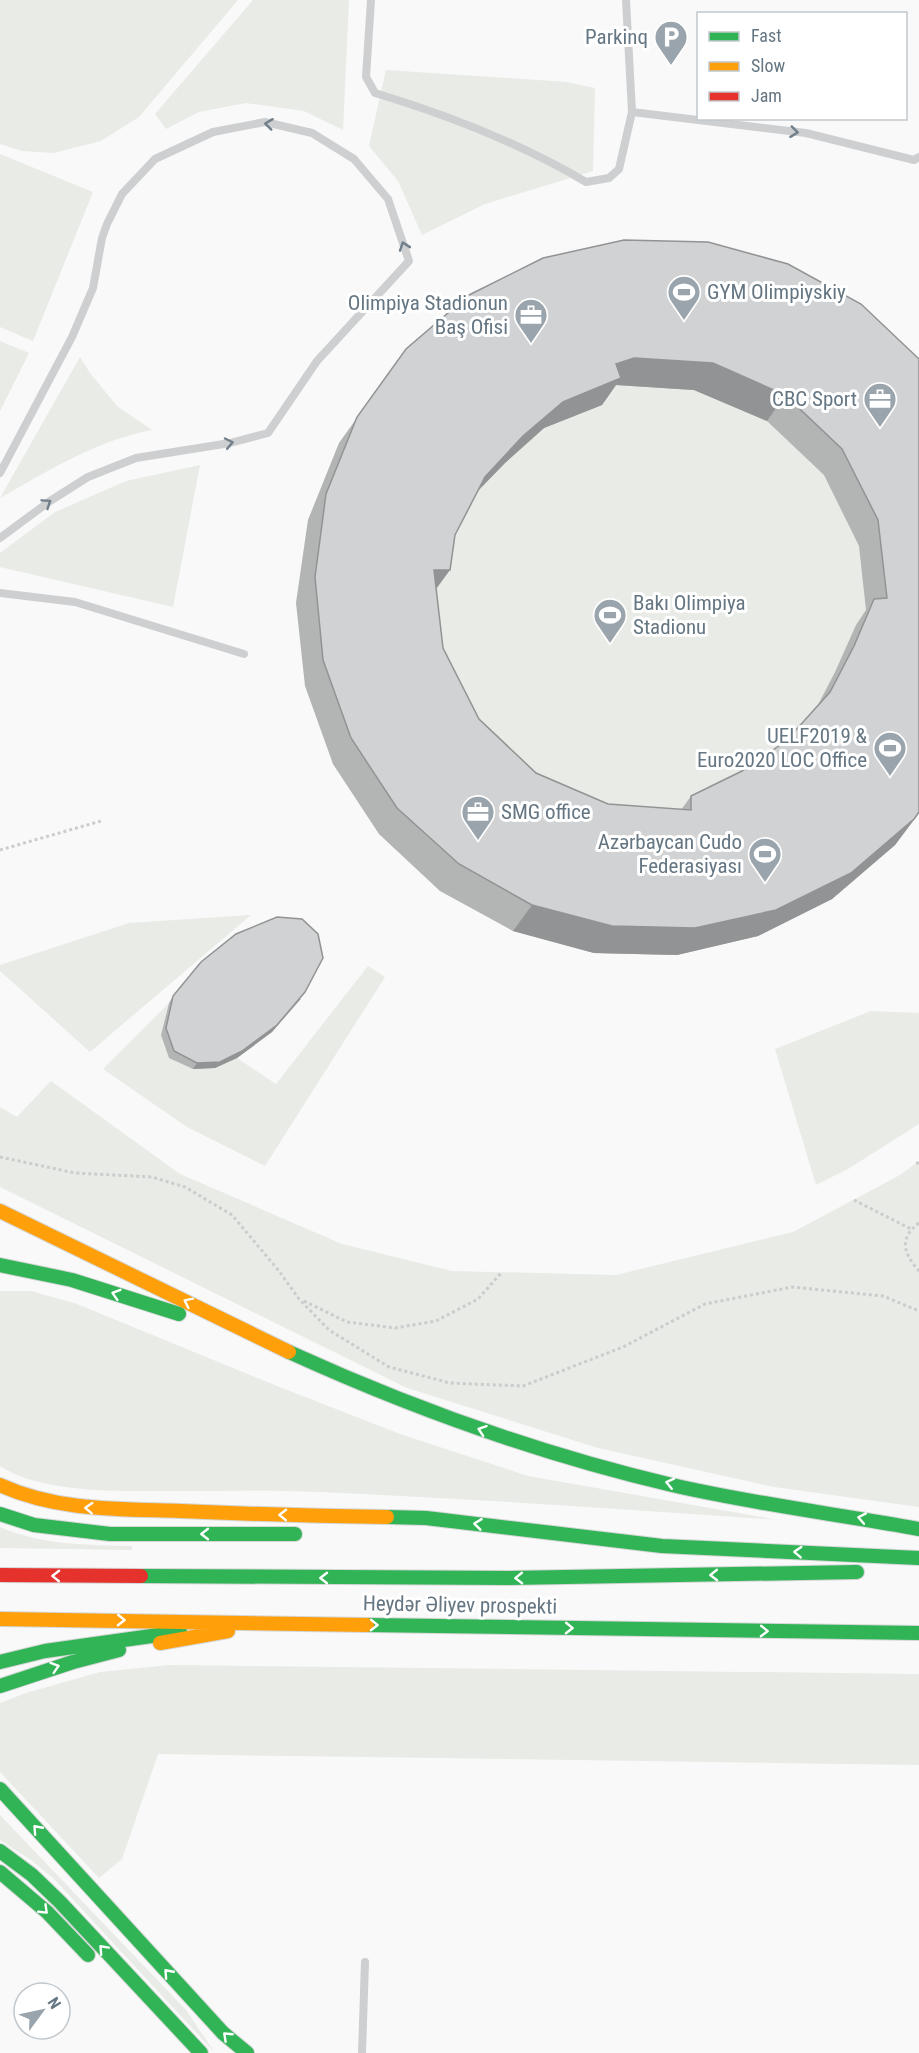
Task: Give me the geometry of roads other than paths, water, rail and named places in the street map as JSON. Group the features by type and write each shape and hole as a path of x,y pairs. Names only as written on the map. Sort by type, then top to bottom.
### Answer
{"main road":[{"path":"0,1211 291,1352 466,1425 597,1465 723,1495 919,1529"},
{"path":"0,1265 72,1280 291,1352"},
{"path":"0,1485 22,1495 81,1508 426,1518 662,1546"},
{"path":"0,1514 34,1525 110,1534 311,1534"},
{"path":"465,1537 919,1558"},
{"name":"Heydər Əliyev prospekti","path":"0,1575 509,1578 872,1572"},
{"name":"Heydər Əliyev prospekti","path":"0,1619 919,1633"},
{"path":"0,1662 45,1651 99,1642 273,1623"},
{"path":"0,1686 110,1652 273,1623"},
{"path":"0,1789 208,2017 247,2053"},
{"path":"0,1851 32,1875 60,1902 201,2053"},
{"path":"0,1872 47,1912 94,1962"}],"lane":[{"path":"371,0 366,77 375,93 432,110 494,136 555,164 586,182 609,178 620,169 632,112 626,0"},
{"path":"632,112 806,134 914,160 919,157"},
{"path":"0,474 72,337 93,288 102,238 112,214 122,194 155,159 213,132 265,122 312,133 354,159 388,200 409,261 317,361 268,433 230,443 135,458 88,477 50,501 0,538"},
{"path":"0,593 75,602 244,654"},
{"path":"362,2053 365,1962"}],"place":[{"name":"Parkinq","path":"671,66"},
{"name":"GYM Olimpiyskiy","path":"684,321"},
{"name":"Olimpiya Stadionun Baş Ofisi","path":"531,344"},
{"name":"CBC Sport","path":"880,428"},
{"name":"Bakı Olimpiya Stadionu","path":"610,644"},
{"name":"UELF2019 & Euro2020 LOC Office","path":"890,777"},
{"name":"SMG office","path":"478,841"},
{"name":"Azərbaycan Cudo Federasiyası","path":"765,883"}]}
